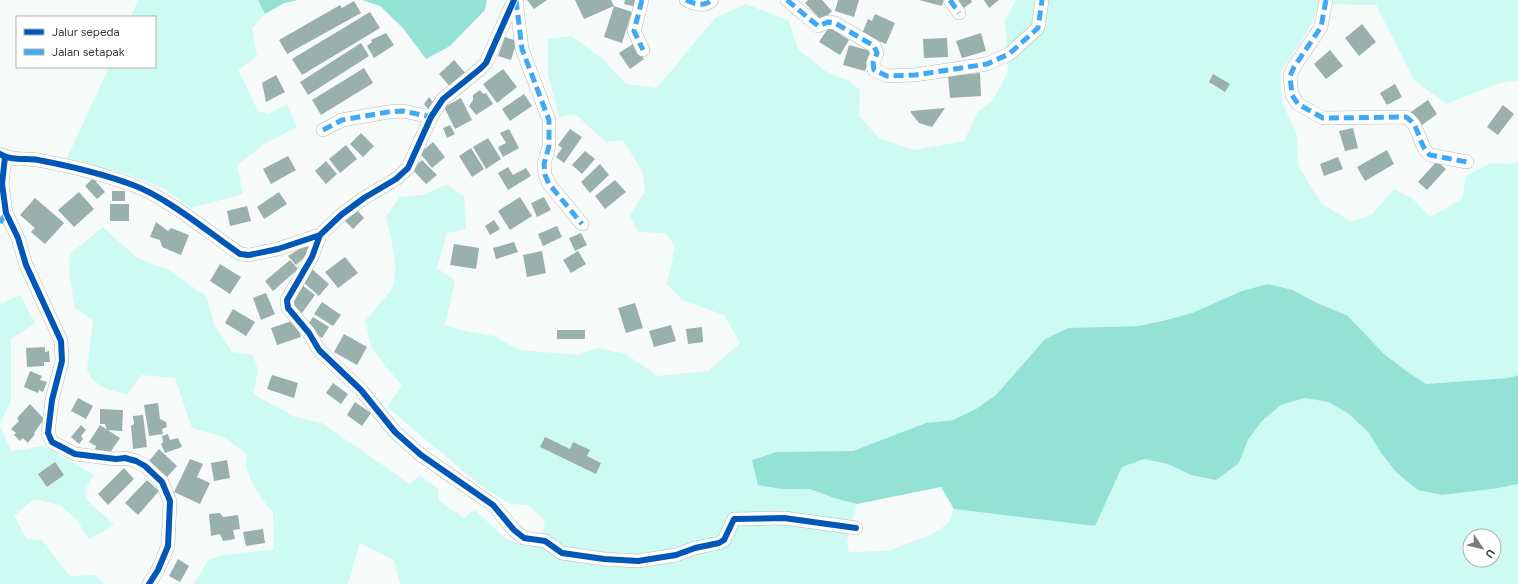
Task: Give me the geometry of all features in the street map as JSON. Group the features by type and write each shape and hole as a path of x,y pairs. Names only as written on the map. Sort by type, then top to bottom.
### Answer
{"street":[{"path":"149,584 158,570 168,546 171,520 170,501 167,491 162,482 145,466 136,461 125,458 116,459 75,454 52,442 48,433 48,427 52,400 62,361 61,341 26,265 18,238 3,218 3,155 72,167 133,185 155,196 179,211 240,254 249,255 278,249 320,235 341,215 364,198 385,186 408,168 431,117 443,100 486,63 515,0"},
{"path":"515,0 522,49 549,120 549,146 544,164 545,175 549,184 582,224"},
{"path":"642,0 634,31 643,50"},
{"path":"686,0 694,4 706,4 712,0"},
{"path":"787,0 818,26 828,22 835,23 874,46 877,53 873,63 874,70 887,76 915,75 987,64 1009,54 1038,28 1042,0"},
{"path":"950,0 959,13"},
{"path":"1326,0 1321,27 1294,67 1290,76 1292,95 1298,104 1323,118 1406,118 1418,130 1426,152 1446,159 1467,162"},
{"path":"323,130 342,120 388,112 403,111 431,117"},
{"path":"320,235 312,256 287,300 288,308 309,333 319,350 361,390 395,432 421,454 493,505 514,530 524,538 545,541 562,552 582,557 638,561 670,556 719,544 724,540 734,519 784,518 856,528"}],"green space":[{"path":"138,0 258,0 265,14 252,28 257,56 238,70 258,111 268,114 287,104 297,127 263,145 237,165 243,194 191,208 163,188 124,173 67,158 109,68 156,68 156,16 131,16"},
{"path":"258,0 298,0 284,3 265,14"},
{"path":"362,0 487,0 485,10 450,46 426,59 403,28 380,6"},
{"path":"1016,0 1518,0 1518,80 1497,84 1446,104 1414,80 1376,5 1320,4 1306,34 1280,73 1282,102 1297,136 1298,165 1321,203 1352,222 1372,214 1394,189 1413,199 1430,217 1462,199 1466,176 1491,163 1513,164 1518,161 1518,375 1508,378 1426,384 1384,354 1348,316 1315,302 1293,290 1268,284 1242,291 1192,313 1139,326 1068,328 1045,339 996,395 976,409 953,420 926,423 853,451 776,452 752,460 781,489 810,489 834,498 857,504 847,542 849,552 888,551 932,534 949,523 954,509 1095,526 1122,467 1144,459 1168,464 1191,475 1239,463 1248,440 1262,421 1281,405 1305,398 1328,402 1349,414 1368,432 1381,453 1499,488 1518,484 1518,584 400,584 394,560 360,543 348,584 194,584 208,560 224,555 274,549 273,512 258,493 249,477 246,461 247,454 224,437 192,428 175,378 141,375 127,395 98,384 87,369 93,320 75,308 69,273 70,254 103,227 137,258 169,270 207,297 214,324 232,352 253,355 258,370 253,394 295,417 322,423 410,484 420,475 438,489 439,501 464,518 475,510 506,539 529,547 543,532 545,520 528,505 510,504 480,485 387,407 402,386 372,348 365,321 389,293 393,286 395,277 394,256 386,217 400,197 423,195 446,184 464,196 466,229 447,233 437,268 455,281 445,325 460,330 494,336 519,350 579,355 597,348 626,354 657,376 708,371 740,343 724,315 682,300 667,284 675,247 666,233 639,232 629,216 645,192 643,173 623,140 606,142 575,114 559,117 548,75 548,39 571,36 602,58 626,84 657,88 715,18 746,4 789,21 798,49 825,71 849,81 860,90 859,116 879,138 913,150 964,141 978,112 993,100 1008,72 1005,20"},
{"path":"1268,284 1293,290 1315,302 1348,316 1384,354 1426,384 1508,378 1518,375 1518,484 1499,488 1442,495 1418,490 1397,473 1381,453 1368,432 1349,414 1328,402 1305,398 1281,405 1262,421 1248,440 1239,463 1216,480 1191,475 1168,464 1144,459 1122,467 1095,526 954,509 941,487 857,504 834,498 810,489 781,489 758,485 752,460 776,452 853,451 926,423 953,420 976,409 996,395 1045,339 1068,328 1139,326 1192,313 1242,291"},
{"path":"20,295 35,323 11,339 11,400 0,424 0,301 2,303"},
{"path":"0,426 11,451 44,446 94,475 85,490 88,501 114,525 89,539 76,519 60,505 34,499 14,516 27,539 41,540 70,576 94,575 105,584 0,584"}],"building":[{"path":"527,0 547,0 534,9"},
{"path":"575,0 611,0 614,6 584,19"},
{"path":"625,0 638,0 636,7 624,4"},
{"path":"808,0 822,0 832,11 822,21 805,3"},
{"path":"838,0 859,0 854,17 835,11"},
{"path":"919,0 944,0 942,6"},
{"path":"954,0 971,0 972,2 961,10"},
{"path":"984,0 999,0 989,8"},
{"path":"354,1 361,13 287,54 279,40 340,5 342,8"},
{"path":"614,6 632,12 622,43 604,37"},
{"path":"370,12 380,28 302,75 292,59"},
{"path":"875,14 895,23 886,44 862,34 868,19 872,21"},
{"path":"1362,24 1376,42 1359,56 1345,38"},
{"path":"829,27 849,40 840,55 819,42"},
{"path":"386,33 394,45 374,58 367,46 372,42 371,40"},
{"path":"981,33 986,51 962,58 956,41"},
{"path":"505,37 517,41 511,60 498,56"},
{"path":"947,38 948,57 924,58 923,39"},
{"path":"361,43 369,56 308,95 300,82"},
{"path":"633,44 644,59 630,69 619,53"},
{"path":"849,45 871,51 865,71 843,65"},
{"path":"1330,50 1343,66 1326,79 1314,64"},
{"path":"454,60 467,75 452,89 439,74"},
{"path":"364,68 373,83 321,115 312,100"},
{"path":"503,69 517,87 497,103 483,84"},
{"path":"980,73 981,96 950,98 948,76"},
{"path":"1213,74 1230,84 1225,92 1209,82"},
{"path":"276,75 285,92 266,102 262,83"},
{"path":"1395,84 1402,97 1387,105 1380,93"},
{"path":"480,90 483,94 486,93 493,104 476,115 469,106 473,100 473,95"},
{"path":"524,94 532,106 510,121 502,109"},
{"path":"429,97 436,106 429,110 424,104"},
{"path":"461,98 472,120 455,129 444,107"},
{"path":"1428,100 1437,114 1418,128 1408,114"},
{"path":"1503,105 1514,114 1498,135 1487,127"},
{"path":"945,108 932,127 919,123 911,113 911,111"},
{"path":"450,125 455,134 447,138 443,128"},
{"path":"1353,128 1358,148 1345,151 1339,131"},
{"path":"509,129 519,148 503,157 498,147 506,143 500,133"},
{"path":"570,129 582,137 564,163 556,157 562,148 558,145"},
{"path":"361,133 374,146 363,157 350,144"},
{"path":"488,138 501,159 486,169 473,147"},
{"path":"433,142 445,157 432,168 420,153"},
{"path":"346,145 357,159 340,173 329,159"},
{"path":"471,148 484,169 472,177 459,156"},
{"path":"1387,150 1394,164 1365,181 1357,167"},
{"path":"585,151 595,159 582,174 572,165"},
{"path":"288,156 296,170 271,184 263,169"},
{"path":"1338,157 1343,169 1324,176 1320,164"},
{"path":"422,160 437,175 426,184 412,169"},
{"path":"326,161 337,174 326,184 315,171"},
{"path":"1437,161 1446,169 1427,190 1418,182"},
{"path":"600,164 609,175 590,193 581,182"},
{"path":"508,167 513,175 526,168 531,176 508,190 498,173"},
{"path":"93,178 105,192 97,199 85,186"},
{"path":"615,180 626,192 605,209 595,196"},
{"path":"112,191 125,191 125,201 112,201"},
{"path":"79,192 94,209 74,227 58,210"},
{"path":"279,192 287,204 264,219 257,207"},
{"path":"520,197 532,216 510,230 498,211"},
{"path":"544,197 551,210 537,217 531,203"},
{"path":"35,198 64,223 45,244 31,232 35,228 20,215"},
{"path":"110,204 129,204 129,221 110,221"},
{"path":"247,206 251,221 230,226 227,211"},
{"path":"357,210 364,218 353,229 345,221"},
{"path":"494,220 500,229 490,235 485,226"},
{"path":"156,222 168,231 171,228 189,235 181,255 162,247 160,240 150,237"},
{"path":"557,226 562,237 543,246 538,234"},
{"path":"581,233 587,245 575,251 569,238"},
{"path":"514,242 518,252 496,259 493,248"},
{"path":"454,244 479,248 476,269 450,265"},
{"path":"306,245 312,251 296,265 288,256"},
{"path":"542,251 546,273 527,277 523,255"},
{"path":"578,251 586,264 571,273 563,260"},
{"path":"345,257 358,273 338,288 325,272"},
{"path":"290,260 298,269 273,291 265,281"},
{"path":"220,264 241,277 230,294 210,281"},
{"path":"312,269 329,284 319,296 302,281"},
{"path":"302,285 315,295 302,313 289,303"},
{"path":"266,293 275,314 261,320 253,298"},
{"path":"322,302 341,315 333,326 314,314"},
{"path":"635,303 643,328 626,333 618,308"},
{"path":"233,309 255,322 246,336 225,323"},
{"path":"313,317 329,327 322,338 306,327"},
{"path":"295,320 301,337 277,345 271,328"},
{"path":"671,325 676,341 654,347 649,331"},
{"path":"702,327 703,342 688,344 686,329"},
{"path":"557,330 585,330 585,339 557,339"},
{"path":"344,334 367,347 357,365 334,352"},
{"path":"45,347 45,352 49,351 50,362 44,362 44,366 27,367 26,348"},
{"path":"30,371 42,376 40,380 47,382 43,392 39,390 38,393 24,387"},
{"path":"272,375 298,383 294,398 267,389"},
{"path":"333,383 348,394 341,404 326,393"},
{"path":"78,398 93,406 86,419 71,411"},
{"path":"355,402 371,413 362,426 347,415"},
{"path":"158,403 160,419 166,422 167,427 162,429 163,434 149,436 144,405"},
{"path":"30,404 44,419 28,443 23,438 20,441 14,435 16,433 11,429 19,421 17,418"},
{"path":"100,409 123,410 122,431 107,430 105,424 100,424"},
{"path":"143,415 147,447 133,449 131,426 134,424 133,416"},
{"path":"81,425 86,430 81,436 83,439 79,444 71,437"},
{"path":"100,425 120,438 107,457 95,449 96,446 89,442"},
{"path":"168,434 170,440 178,438 182,447 165,453 161,444 163,442 162,436"},
{"path":"545,437 570,449 573,442 590,450 587,456 601,463 596,474 540,447"},
{"path":"159,449 177,466 167,477 149,461"},
{"path":"190,459 203,464 197,477 210,483 200,504 174,492"},
{"path":"227,460 230,478 214,481 211,463"},
{"path":"55,462 64,475 47,487 38,474"},
{"path":"124,468 134,479 108,505 98,494"},
{"path":"147,480 159,491 138,515 125,503"},
{"path":"220,513 223,517 238,515 240,529 233,530 235,539 223,541 220,534 211,536 209,514"},
{"path":"263,529 265,543 246,546 243,532"},
{"path":"178,559 189,566 180,582 169,576"}],"marked path":[{"path":"516,0 522,49 549,120 549,146 544,164 545,175 549,184 582,224"},
{"path":"642,0 634,31 643,50"},
{"path":"686,0 696,4 706,4 712,0"},
{"path":"787,0 818,26 828,22 835,23 874,46 877,53 873,63 874,70 887,76 915,75 987,64 1009,54 1038,28 1042,0"},
{"path":"950,0 959,13"},
{"path":"1326,0 1321,27 1294,67 1290,76 1292,95 1298,104 1323,118 1406,117 1414,125 1423,147 1430,155 1467,162"},
{"path":"323,130 342,120 388,112 403,111 431,117"},
{"path":"0,223 6,213"}],"cycle path":[{"path":"0,154 9,158 38,160 74,168 110,177 133,185 160,198 188,216 240,254 249,255 278,249 320,235 341,215 364,198 396,179 408,168 431,117 443,99 486,63 514,0"},
{"path":"5,157 2,184 6,213 18,238 26,265 61,341 62,361 52,400 48,433 52,442 75,454 116,459 125,458 136,461 145,466 162,482 170,501 168,546 158,570 149,584"},
{"path":"320,235 312,257 287,300 288,308 309,333 319,350 361,390 395,432 421,455 493,505 514,530 524,538 545,541 562,553 604,559 638,561 676,555 695,548 719,543 724,540 734,519 784,518 856,528"}]}
